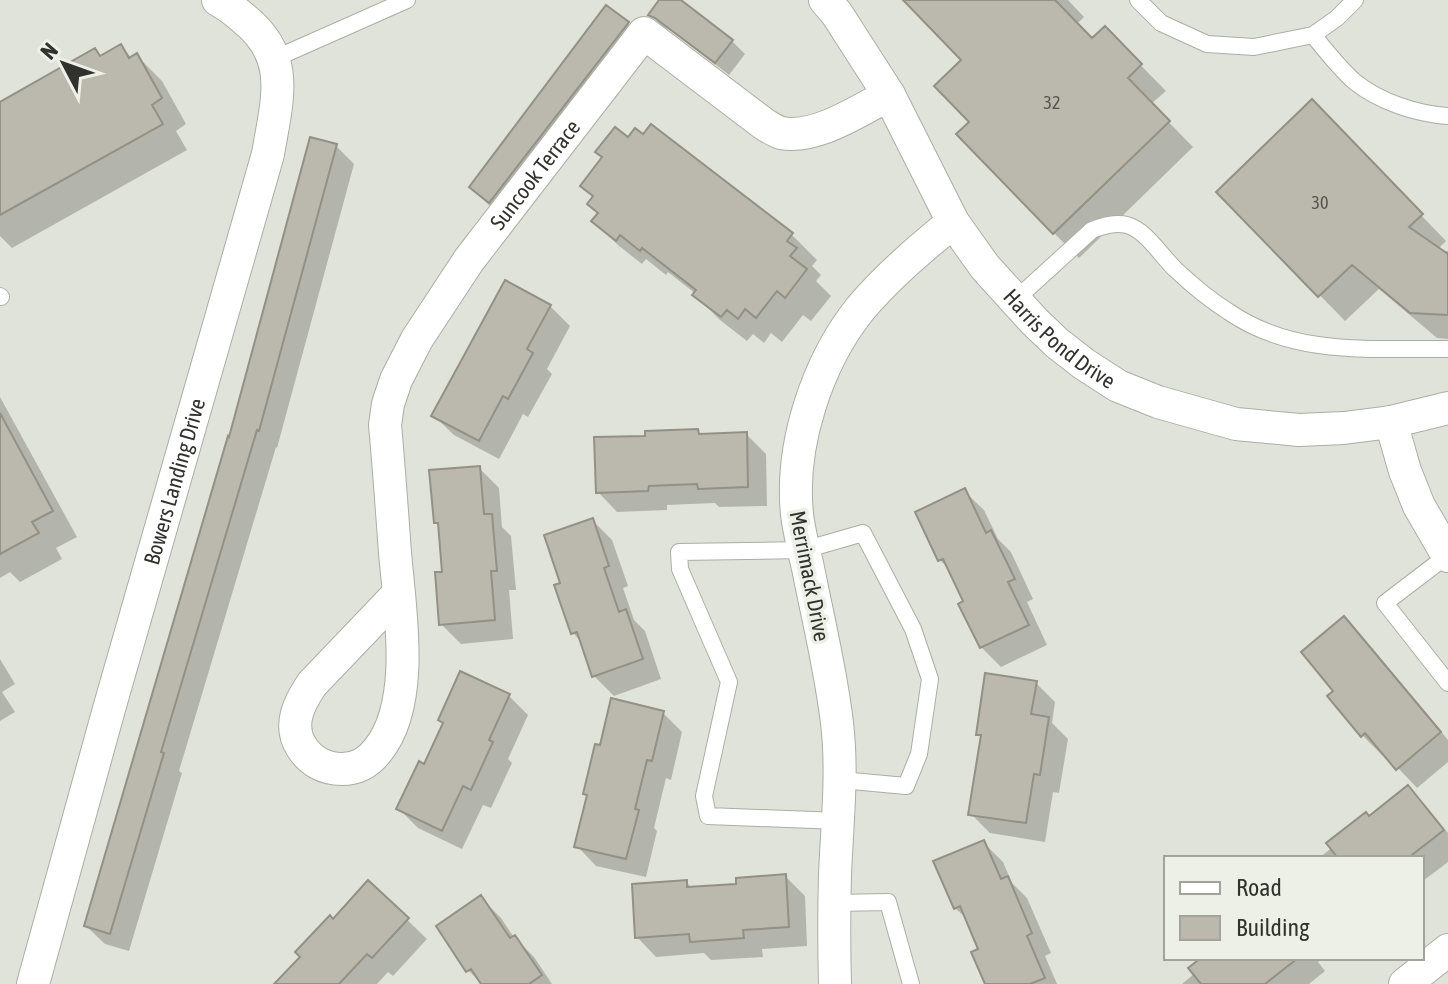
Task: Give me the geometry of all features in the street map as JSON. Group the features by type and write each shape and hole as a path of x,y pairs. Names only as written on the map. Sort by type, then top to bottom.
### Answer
{"street":[{"path":"218,0 256,28 276,58"},
{"name":"Harris Pond Drive","path":"825,0 889,95 953,222 985,267 1057,343 1084,364 1118,386 1170,406 1236,424 1299,430 1344,428 1391,422 1448,408"},
{"name":"Suncook Terrace","path":"399,593 301,699 295,727 298,741 306,754 317,763 330,768 359,766 381,747 393,727 398,710 402,679 401,626 399,593 385,425 396,380 417,339 469,260 644,33 764,124 779,132 799,134 817,130 889,95"},
{"name":"Bowers Landing Drive","path":"33,984 268,154 278,94 276,58"},
{"name":"Merrimack Drive","path":"835,984 841,780 837,722 797,516 798,454 813,398 825,368 858,312 907,259 953,222"},
{"path":"1391,422 1419,506 1448,556"},
{"path":"1405,984 1448,950"}],"lane":[{"path":"276,58 407,0"},
{"path":"1138,0 1161,23 1207,44 1254,47 1313,35 1355,0"},
{"path":"1313,35 1357,84 1414,110 1448,116"},
{"path":"1015,300 1092,230 1125,224 1137,228 1203,294 1262,331 1292,342 1316,346 1448,349"},
{"path":"839,821 708,816 704,796 729,682 680,569 679,552 804,550 863,533 913,629 930,679 919,754 906,786 841,780"},
{"path":"1448,556 1385,603 1448,683"},
{"path":"835,903 888,902 911,984"}],"building":[{"path":"659,0 681,0 733,40 715,63 648,15"},
{"path":"903,0 1055,0 1092,38 1105,26 1142,64 1128,78 1170,121 1053,234 956,134 969,122 934,86 961,60"},
{"path":"606,5 629,22 489,203 469,187"},
{"path":"121,44 129,58 137,53 162,98 152,105 163,124 0,215 0,102 95,48 100,56"},
{"path":"1312,99 1423,214 1409,227 1448,254 1448,315 1410,313 1352,265 1318,297 1216,192"},
{"path":"651,124 793,233 787,241 797,248 790,256 807,269 785,298 777,291 756,318 745,309 738,319 727,310 721,317 692,295 696,290 642,248 640,251 620,235 616,241 591,221 598,213 587,204 593,196 580,186 602,157 595,152 615,127 628,137 635,128 643,134"},
{"path":"310,137 337,144 259,431 161,752 164,753 110,934 84,926 229,437"},
{"path":"505,280 551,305 527,349 533,353 508,399 503,396 479,441 431,416"},
{"path":"0,413 53,511 32,522 39,533 0,554"},
{"path":"698,429 699,434 747,432 748,487 698,489 697,484 649,486 648,491 596,493 594,437 645,436 645,431"},
{"path":"480,466 484,514 492,514 497,571 491,571 495,620 439,625 435,572 442,572 429,470"},
{"path":"965,488 986,533 991,530 1015,579 1008,582 1029,625 980,648 958,604 963,601 943,559 938,561 915,512"},
{"path":"593,518 609,566 604,568 619,612 626,609 643,659 592,677 577,632 571,634 554,585 560,583 544,535"},
{"path":"1344,616 1441,732 1396,770 1365,733 1361,737 1327,696 1333,691 1301,652"},
{"path":"460,671 510,694 471,790 463,786 442,831 396,809 419,761 424,764 443,723 438,720"},
{"path":"985,673 1037,681 1031,714 1049,717 1040,775 1034,774 1026,823 968,815 981,735 976,735"},
{"path":"611,698 664,711 652,761 647,760 635,809 639,810 626,859 574,847 595,744 600,745"},
{"path":"1408,785 1444,830 1411,856 1336,856 1326,843 1366,812 1369,816"},
{"path":"984,840 1001,879 1008,876 1032,933 1027,936 1045,978 1030,984 985,984 971,952 978,949 960,906 954,909 933,861"},
{"path":"786,874 789,927 743,930 744,938 690,942 689,934 635,938 632,884 687,880 687,887 736,884 736,878"},
{"path":"368,880 409,918 372,958 367,954 339,984 274,984 300,957 295,952 330,915 333,919"},
{"path":"481,895 510,938 515,935 542,975 529,984 481,984 471,969 466,972 436,926"},
{"path":"1198,960 1295,960 1265,984 1201,984 1188,968"}]}
